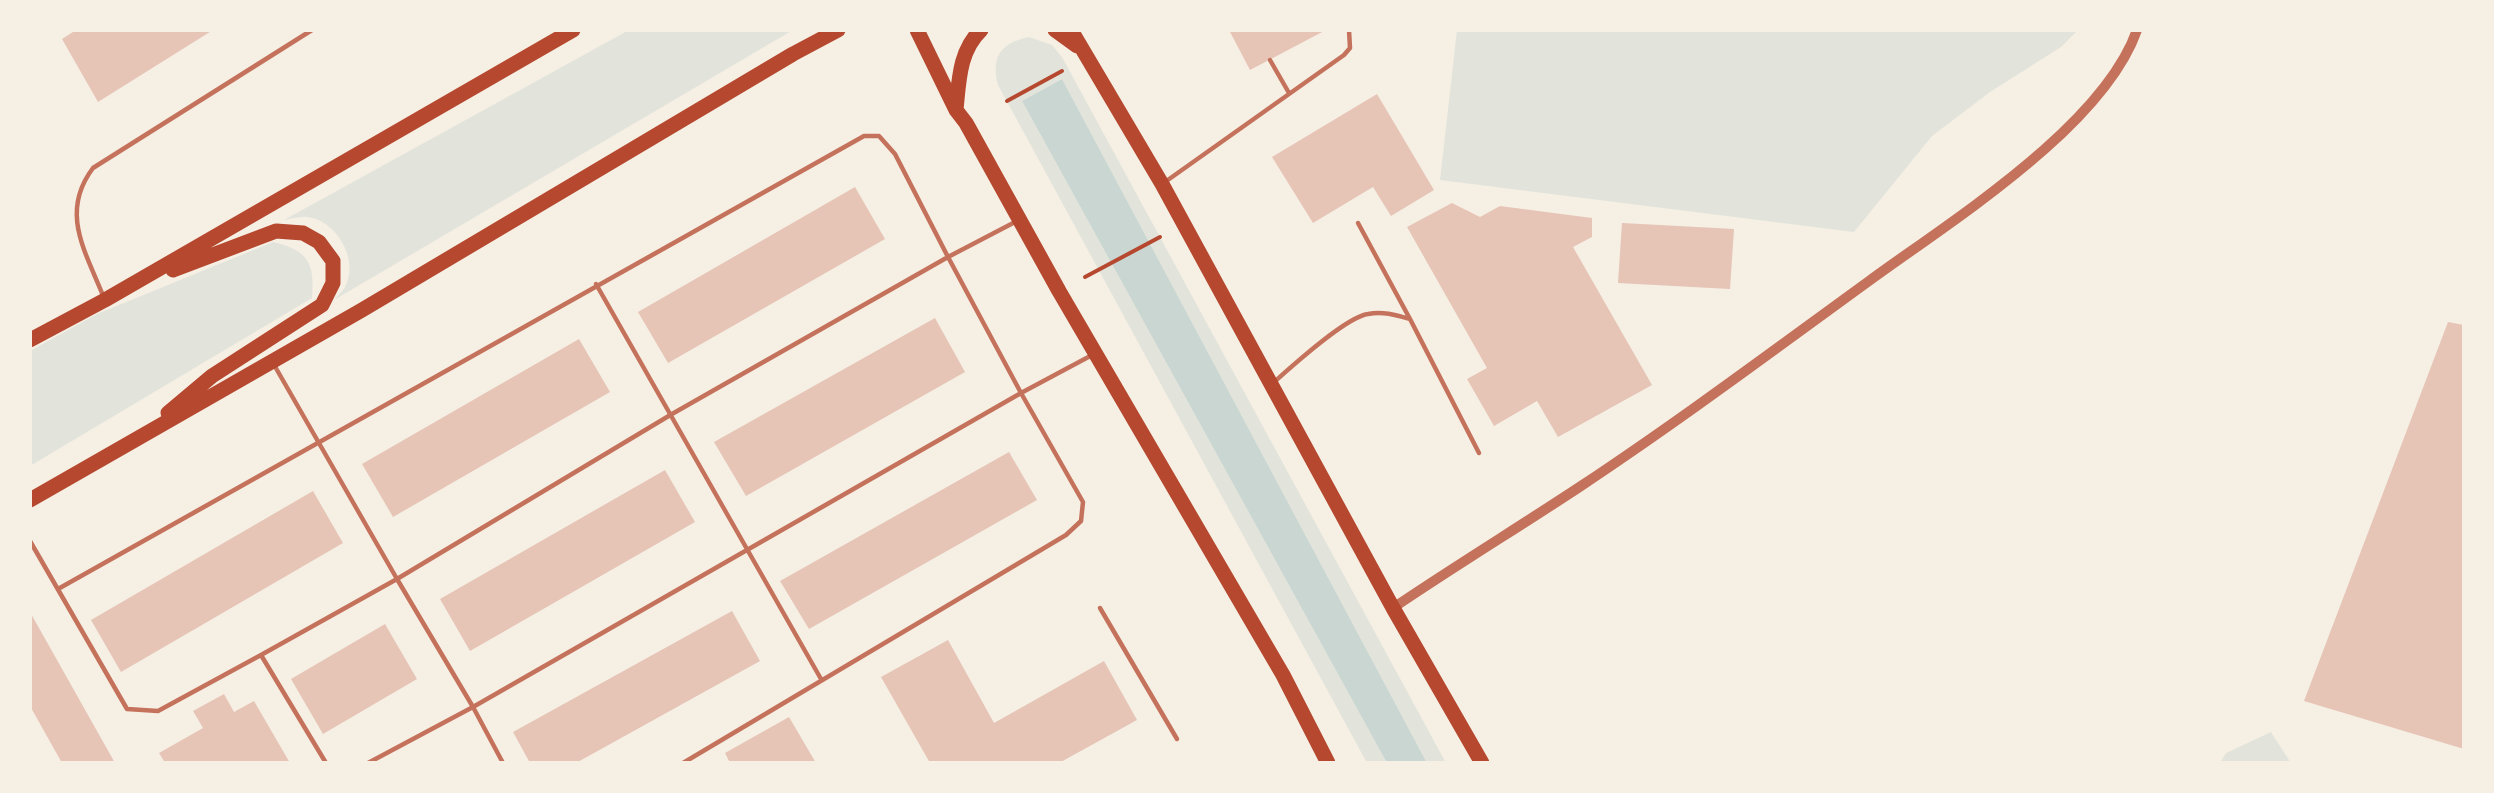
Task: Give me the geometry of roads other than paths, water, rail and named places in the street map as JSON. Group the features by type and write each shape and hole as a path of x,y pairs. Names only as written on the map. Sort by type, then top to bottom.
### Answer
{"main road":[{"path":"30,340 105,300 573,30"},
{"path":"30,500 137,440 838,30"},
{"path":"917,30 956,110 966,123 1283,675 1328,763"},
{"path":"956,110 960,69 969,41 981,30"},
{"path":"1055,30 1087,57"},
{"path":"1072,30 1162,184 1273,383 1393,608 1482,763"},
{"path":"105,300 180,267 276,231 303,233 319,242 333,261 333,283 322,305 212,376 137,440"}],"street":[{"path":"1393,608 1582,486 1802,330 2016,172 2068,128 2108,82 2123,61 2138,30"}],"lane":[{"path":"105,300 76,228 75,208 81,183 93,168 312,30"},
{"path":"1162,184 1344,55 1350,48 1349,30"},
{"path":"1270,60 1289,93"},
{"path":"58,589 320,445 596,284 864,136 879,136 895,154 1021,393 1083,502 1081,521 1066,535 683,763"},
{"path":"30,541 127,709 158,711 397,579 672,414 948,257 1020,220"},
{"path":"1358,223 1479,453"},
{"path":"596,284 821,679"},
{"path":"1273,383 1326,338 1366,314 1388,312 1410,319"},
{"path":"368,763 473,706 1021,393 1097,352"},
{"path":"272,360 397,579 473,706 503,763"},
{"path":"1100,608 1177,739"},
{"path":"261,655 326,763"}]}
